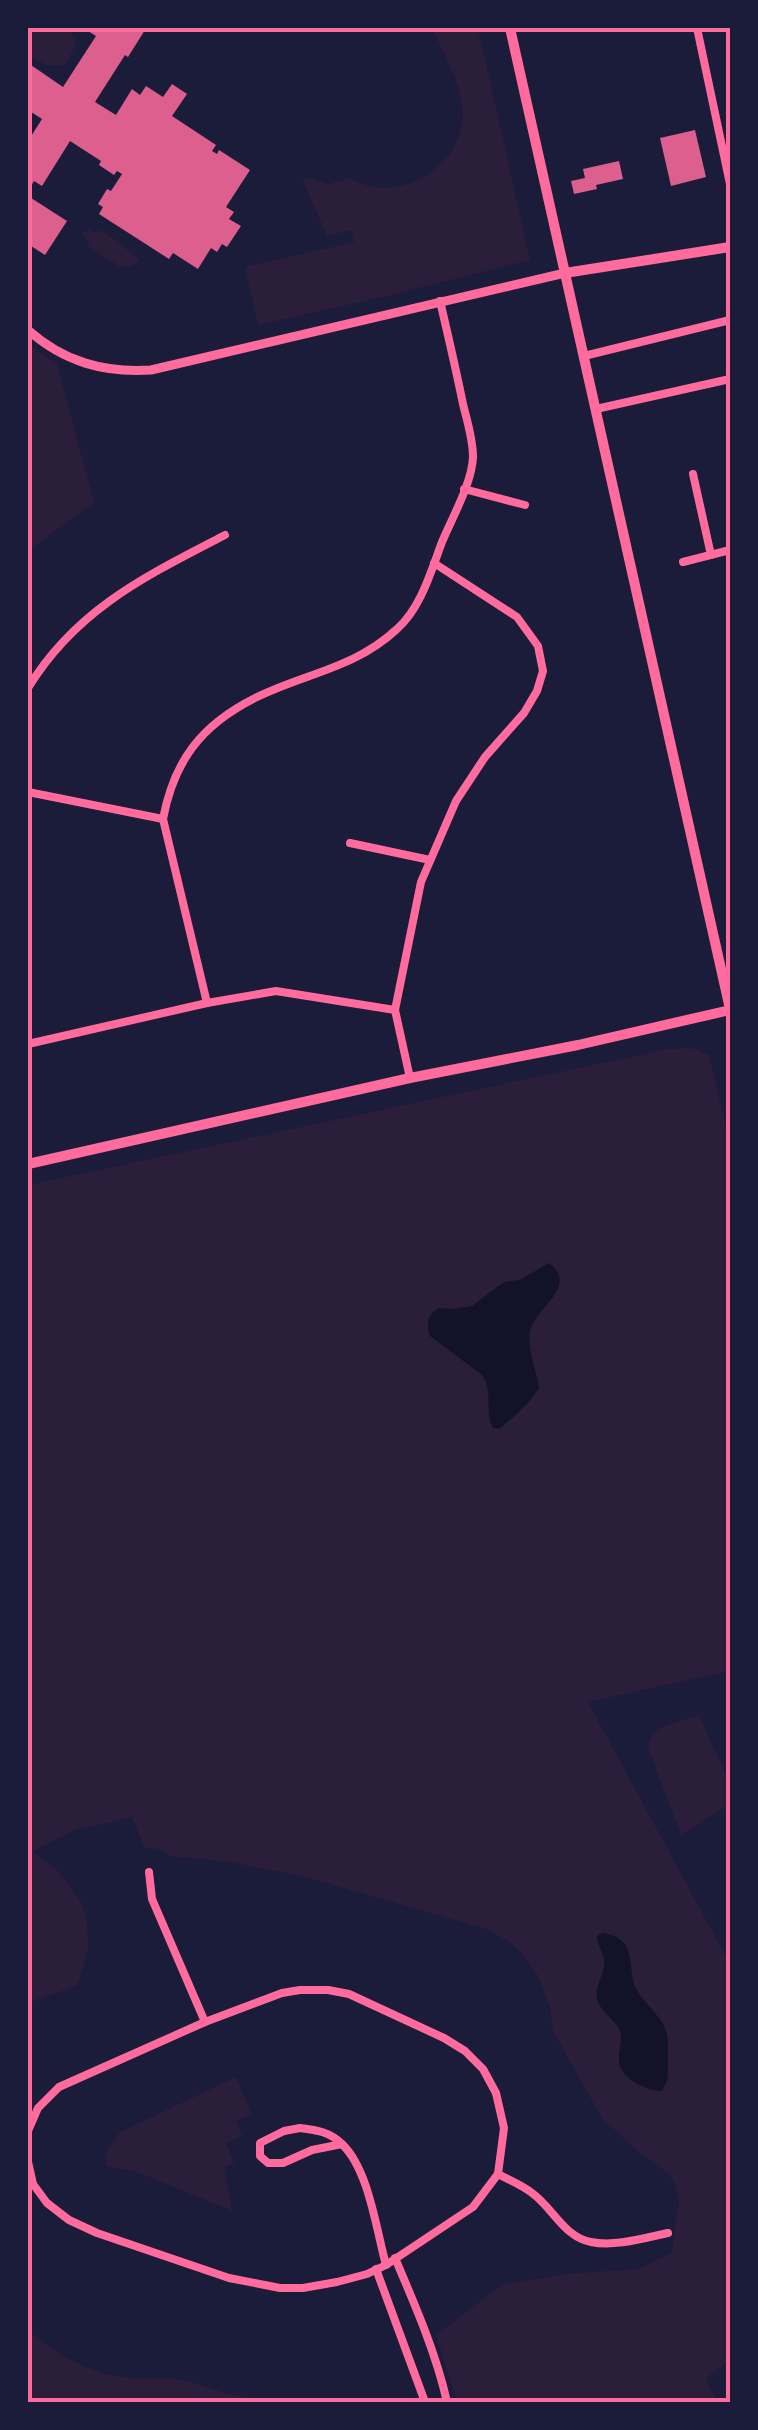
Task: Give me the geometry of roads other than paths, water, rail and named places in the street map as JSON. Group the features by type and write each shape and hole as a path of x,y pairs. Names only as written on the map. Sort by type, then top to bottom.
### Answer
{"main road":[{"path":"28,1164 730,1009 510,28"},
{"path":"565,273 730,247"}],"street":[{"path":"697,28 730,184"},
{"path":"28,330 55,351 88,366 118,371 152,370 565,273"},
{"path":"208,1004 163,819 168,790 198,738 219,720 256,696 370,652 401,626 419,599 472,468 472,450 440,300"},
{"path":"584,356 730,320"},
{"path":"596,409 730,379"},
{"path":"693,474 712,555"},
{"path":"464,489 524,506"},
{"path":"28,688 55,650 100,607 146,576 226,535"},
{"path":"683,562 730,550"},
{"path":"410,1078 395,1010 421,882 456,801 484,757 524,713 542,671 538,646 517,617 434,563"},
{"path":"28,792 163,819"},
{"path":"350,842 430,860"},
{"path":"28,1044 276,991 395,1010"},
{"path":"149,1872 152,1899 205,2022"},
{"path":"28,2150 28,2131 38,2108 59,2087 282,1992 328,1990 349,1994 464,2050 483,2069 496,2093 504,2128 498,2174 473,2208 386,2265 337,2282 303,2288 280,2288 230,2278 68,2220 48,2204 34,2184 28,2162"},
{"path":"342,2144 312,2150 282,2163 268,2163 259,2150 260,2143 300,2128 320,2130 336,2138 342,2144 350,2152 362,2176 386,2265"},
{"path":"498,2174 531,2192 571,2234 590,2242 614,2243 668,2233"},
{"path":"395,2258 416,2307 447,2402"},
{"path":"376,2269 425,2402"}]}
